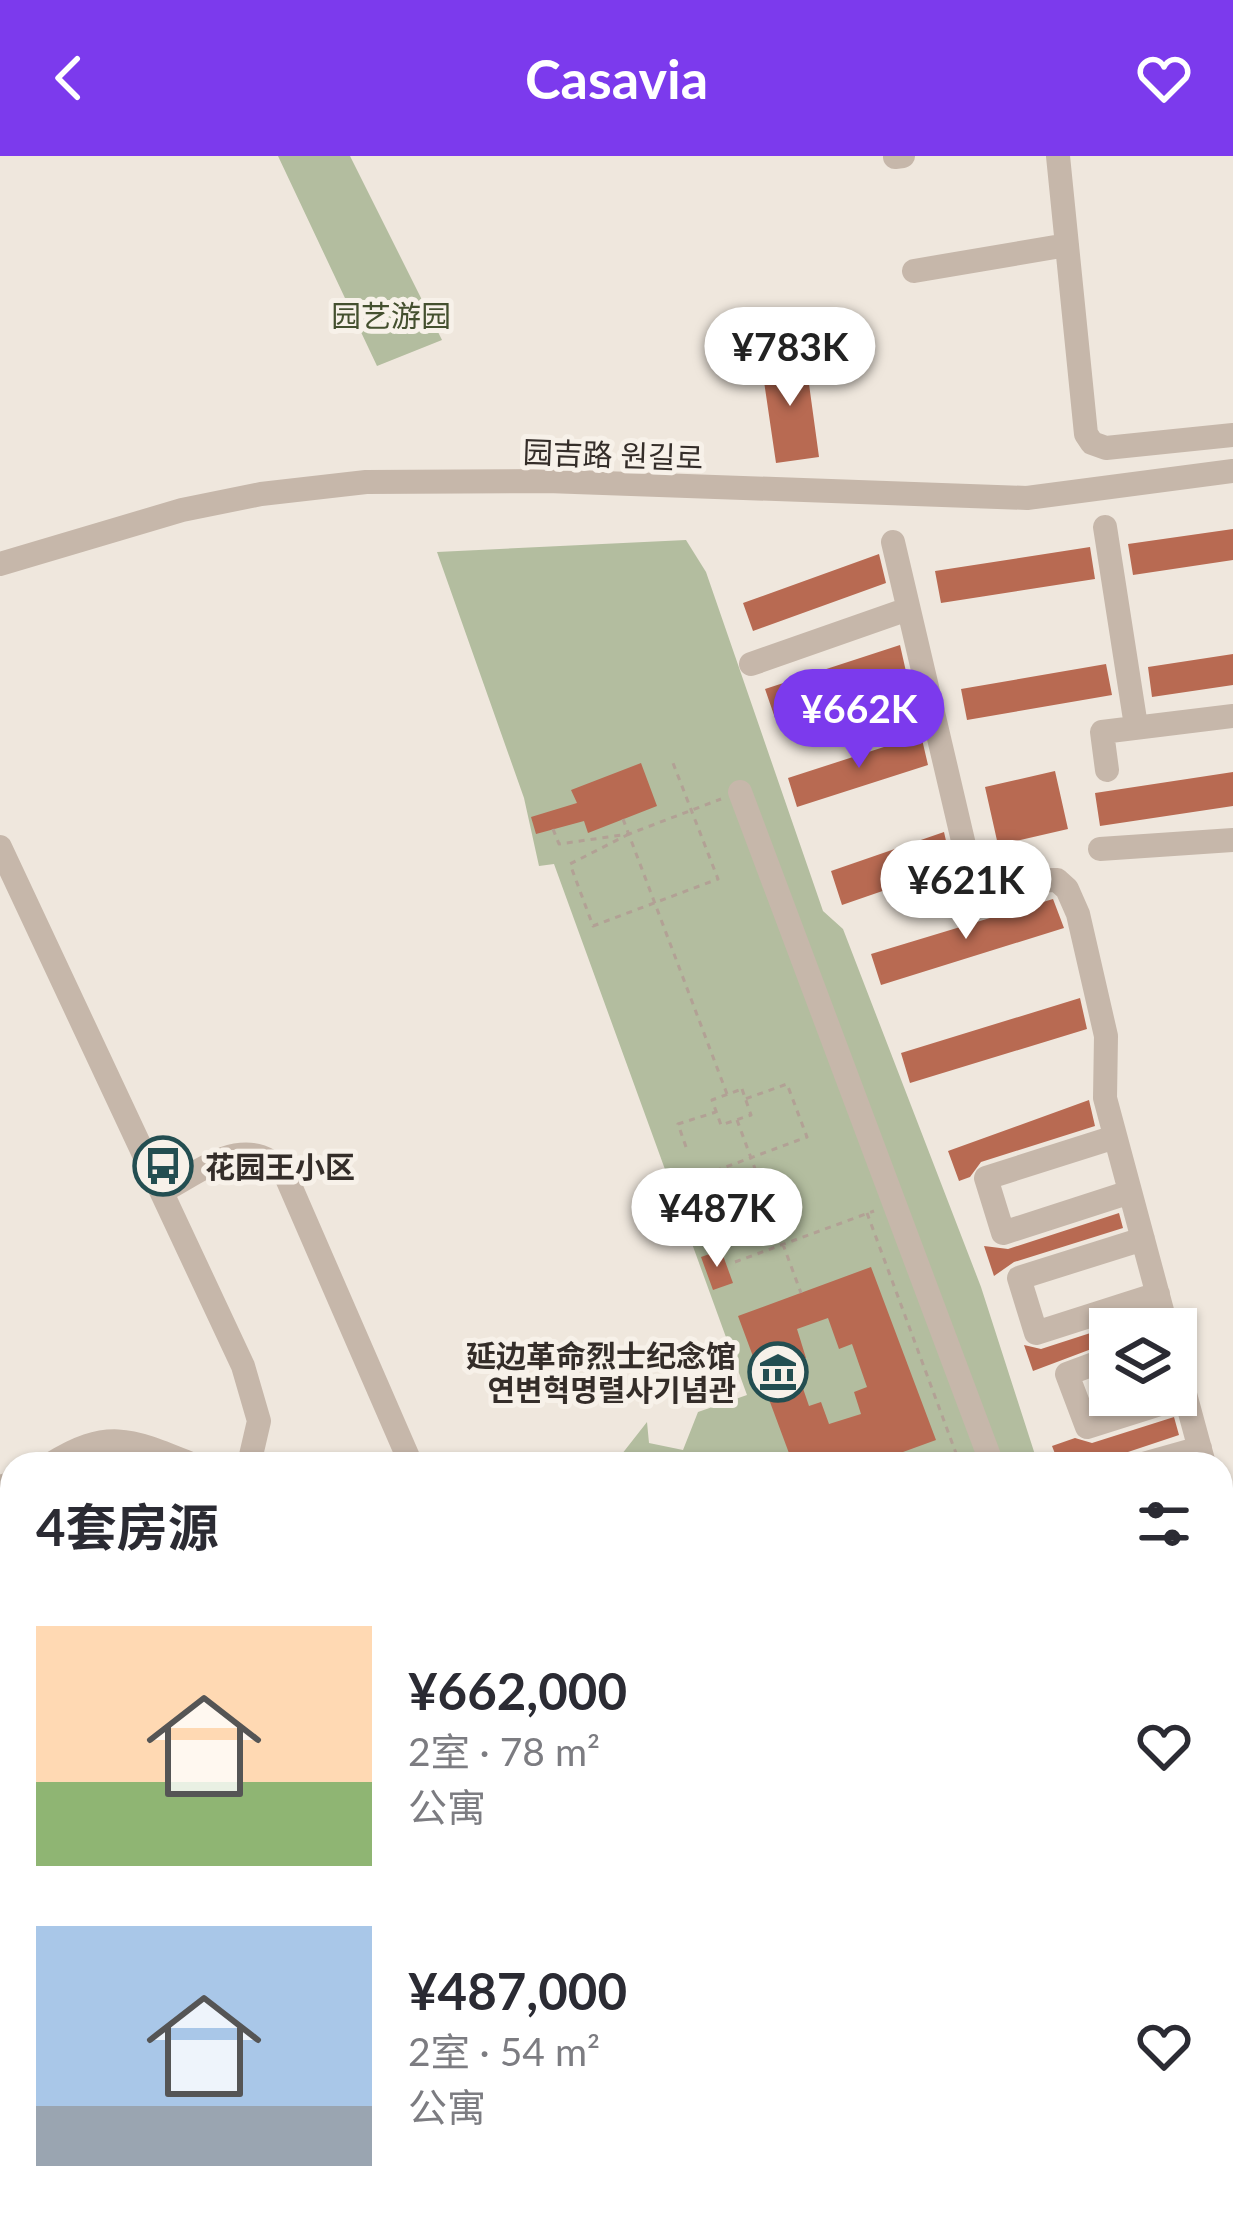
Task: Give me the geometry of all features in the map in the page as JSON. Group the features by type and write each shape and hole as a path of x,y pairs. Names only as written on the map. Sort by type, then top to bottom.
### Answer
{"street":[{"path":"1058,156 1086,434 1092,443 1106,448 1233,435"},
{"path":"914,271 1067,245"},
{"name":"园吉路 원길로","path":"0,564 182,510 261,494 366,482 547,481 1027,498 1233,471"},
{"path":"1106,527 1136,726"},
{"path":"893,542 968,862 976,876 996,887 1057,880 1067,889 1078,914 1106,1036 1105,1098 1162,1308"},
{"path":"751,664 908,609"},
{"path":"1107,770 1102,733 1233,716"},
{"path":"740,792 988,1452"},
{"path":"1100,849 1233,840"},
{"path":"0,847 243,1366 259,1421 252,1452"},
{"path":"1115,1137 986,1178 1003,1233 1130,1192"},
{"path":"163,1191 232,1156 252,1152 269,1156 285,1174 407,1452"},
{"path":"1143,1239 1018,1278 1036,1333 1158,1294"},
{"path":"1089,1366 1067,1374 1087,1426 1120,1416"},
{"path":"1191,1416 1201,1452"},
{"path":"73,1452 111,1438 154,1452"}],"path":[{"path":"673,764 692,811 718,879 593,926 570,864 629,835 692,811 740,792"},
{"path":"623,819 727,1094"},
{"path":"554,829 559,844 629,835"},
{"path":"704,1175 807,1137 787,1084 746,1100"},
{"path":"742,1089 746,1100 751,1115 721,1126 712,1100 742,1089"},
{"path":"686,1148 678,1124 716,1112"},
{"path":"736,1120 800,1293"},
{"path":"734,1262 895,1203"},
{"path":"867,1213 956,1452"}],"green space":[{"name":"园艺游园","path":"278,156 350,156 442,340 377,366"},
{"path":"686,540 706,572 823,911 843,929 981,1287 1034,1452 623,1452 647,1422 649,1443 683,1450 698,1412 747,1395 554,864 539,866 524,798 437,552"}],"building":[{"path":"805,355 819,457 776,463 761,361"},
{"path":"1233,529 1233,560 1133,575 1128,544"},
{"path":"1090,547 1095,579 941,603 935,571"},
{"path":"879,554 886,583 753,631 743,603"},
{"path":"900,645 907,676 775,718 765,689"},
{"path":"1233,654 1233,685 1152,697 1148,667"},
{"path":"1106,664 1112,695 967,720 961,689"},
{"path":"921,735 928,765 797,807 788,778"},
{"path":"641,763 657,806 588,833 584,821 536,834 531,817 577,803 571,790"},
{"path":"1055,771 1068,829 998,845 985,787"},
{"path":"1233,772 1233,806 1100,826 1095,793"},
{"path":"944,832 952,867 842,905 831,871"},
{"path":"1053,899 1064,928 881,985 871,954"},
{"path":"1080,998 1087,1029 910,1083 901,1053"},
{"path":"1089,1100 1095,1126 981,1162 970,1177 959,1181 948,1151"},
{"path":"1119,1213 1123,1228 1014,1262 994,1276 984,1246 1008,1249"},
{"path":"721,1250 733,1283 713,1290 701,1257"},
{"name":"延边革命烈士纪念馆 연변혁명렬사기념관","path":"871,1267 936,1440 903,1452 789,1452 738,1316","holes":["828,1318 839,1349 852,1344 867,1387 854,1392 861,1414 829,1424 821,1402 809,1406 794,1362 806,1358 797,1329"]},
{"path":"1089,1333 1089,1350 1033,1371 1024,1345 1041,1349"},
{"path":"1174,1417 1179,1435 1128,1452 1054,1452 1052,1446 1075,1438 1092,1443"}],"place":[{"name":"花园王小区","path":"163,1166"},
{"name":"延边革命烈士纪念馆 연변혁명렬사기념관","path":"778,1372"}]}
